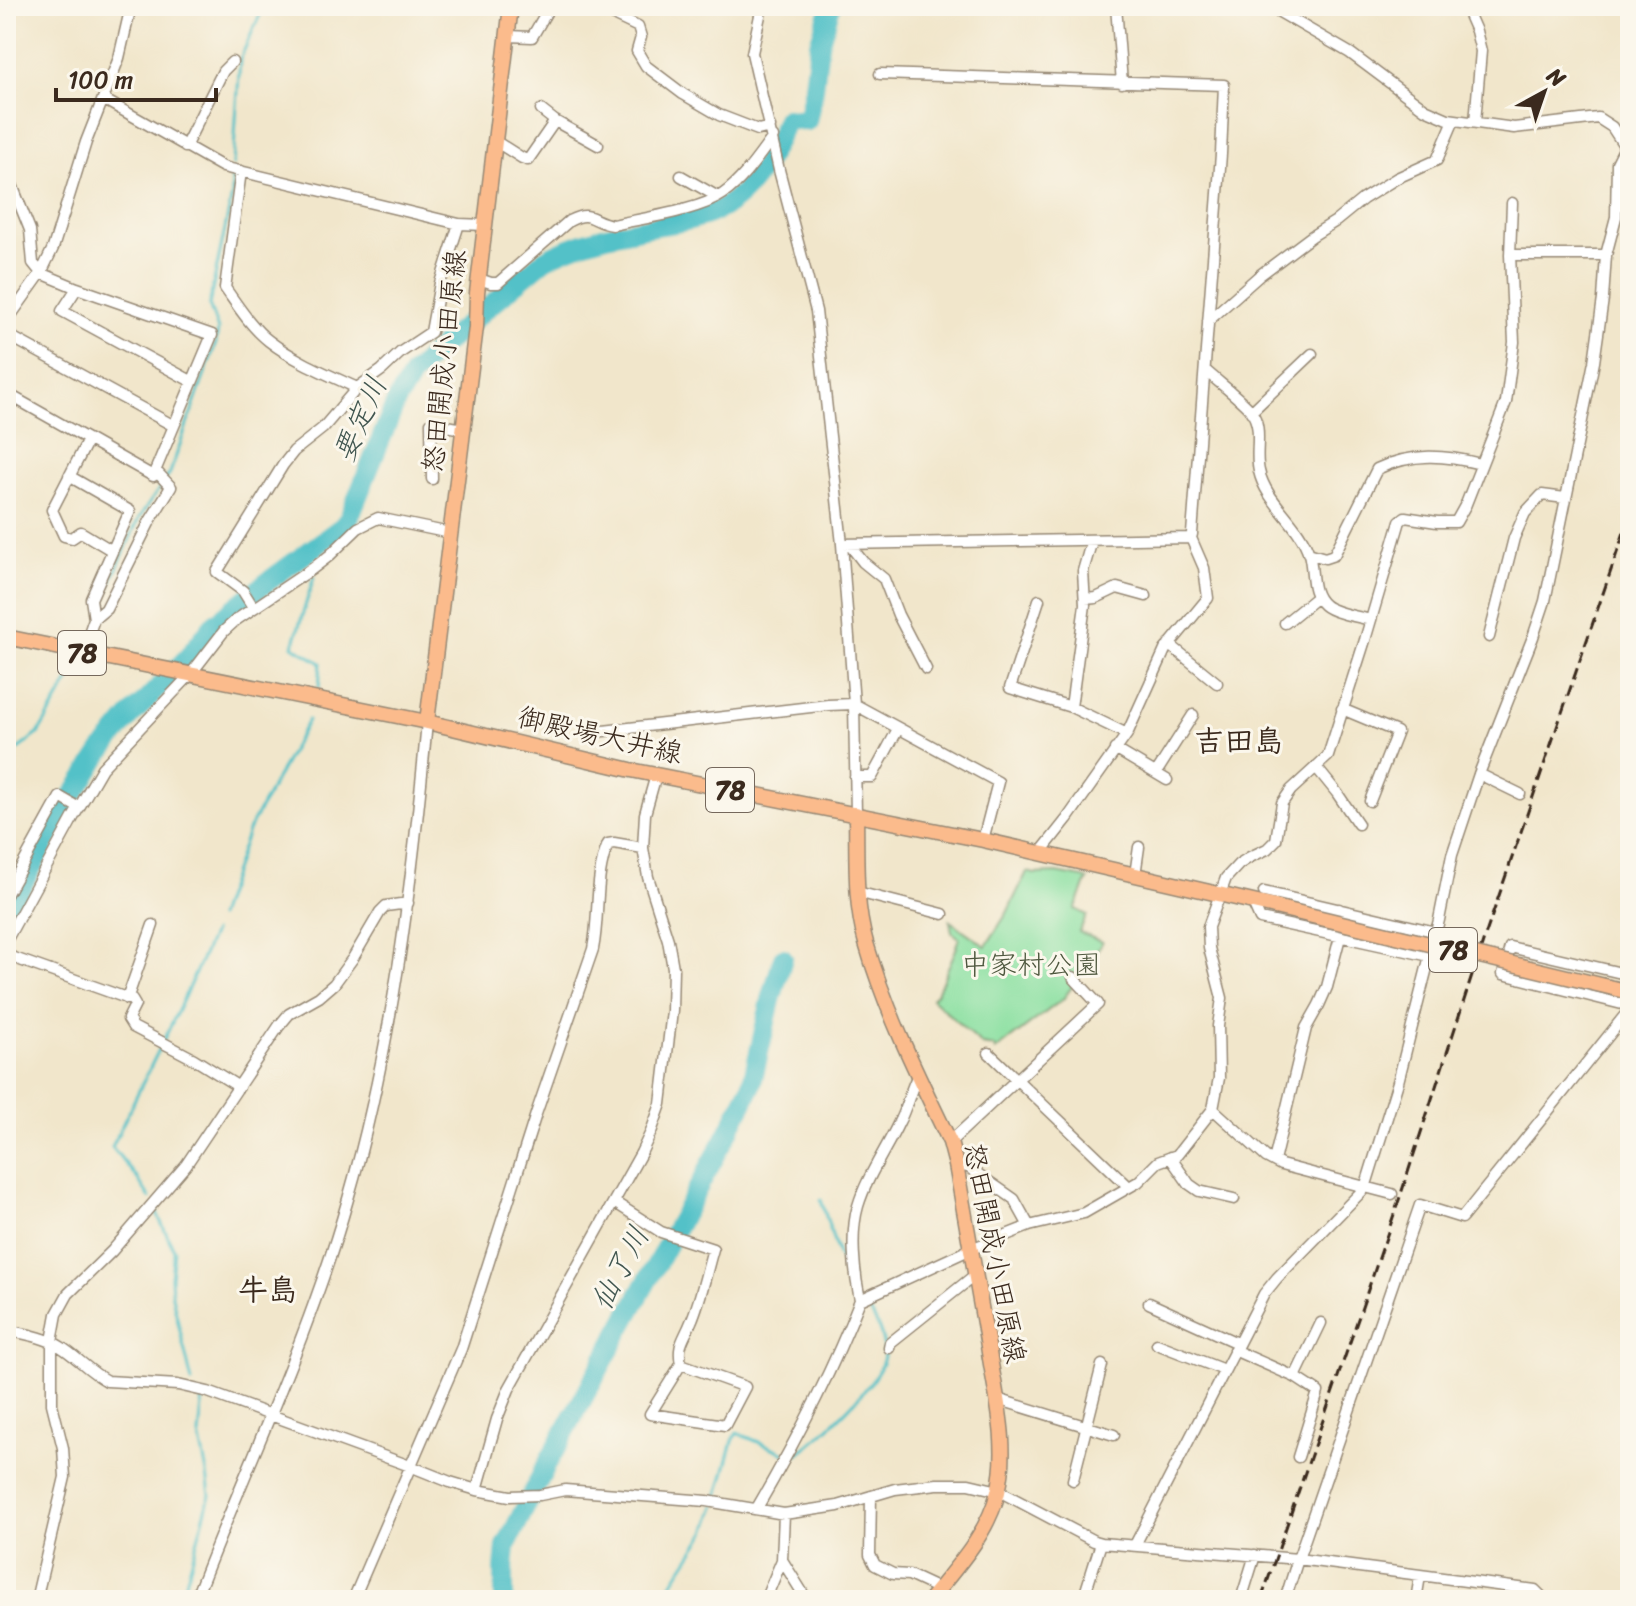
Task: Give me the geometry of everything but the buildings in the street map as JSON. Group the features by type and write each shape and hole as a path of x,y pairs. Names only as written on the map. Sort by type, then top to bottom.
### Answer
{"main road":[{"name":"怒田開成小田原線","path":"427,722 476,327 511,6"},
{"name":"御殿場大井線","path":"6,637 427,722 656,775 983,840 1221,893 1258,896 1275,907 1506,962"},
{"name":"怒田開成小田原線","path":"856,814 857,892 865,941 890,1012 950,1142 1002,1439 999,1491 992,1510 977,1541 934,1594"},
{"name":"78","path":"1506,962 1630,992"}],"street":[{"path":"6,322 41,273 59,232 86,142 119,58 131,6"},
{"path":"508,36 532,37 550,6"},
{"path":"601,6 638,27 641,37 637,51 646,66 683,94 719,115 771,132"},
{"path":"762,6 752,53 816,311 846,544 856,814"},
{"path":"1116,6 1122,83"},
{"path":"1135,1545 1264,1294 1365,1188 1398,1082 1452,855 1479,774 1545,601 1594,362 1606,255 1616,217 1617,163 1628,145 1612,127 1598,118 1514,128 1448,119 1425,109 1350,53 1269,6"},
{"path":"1465,6 1481,51 1475,122"},
{"path":"185,147 223,71 232,62"},
{"path":"880,74 1224,85 1191,538 1204,568 1208,598 1169,644 1127,734 1040,853"},
{"path":"103,99 223,167 459,224 485,225"},
{"path":"541,110 598,145"},
{"path":"1208,321 1260,275 1363,199 1397,178 1437,160 1454,120"},
{"path":"495,141 528,160 555,121"},
{"path":"479,279 498,283 569,221 580,215 613,225 706,204 725,193 745,173 771,132"},
{"path":"6,170 30,230 33,263 41,273 212,335 153,476 6,393"},
{"path":"241,171 225,288 267,340 292,357 357,388"},
{"path":"681,176 718,197"},
{"path":"860,1300 1029,1226 1084,1213 1138,1182 1158,1162 1177,1155 1213,1109 1219,1078 1218,1026 1222,998 1209,948 1208,927 1226,878 1239,864 1267,849 1276,840 1282,803 1291,790 1328,756 1400,521 1405,517 1456,522 1466,504 1506,402 1514,342 1510,255 1512,203"},
{"path":"252,605 243,591 217,572 294,451 323,428 357,388 431,332 440,283 459,224"},
{"path":"1510,255 1606,255"},
{"path":"77,288 62,311 191,381"},
{"path":"6,334 174,426"},
{"path":"1251,412 1312,354"},
{"path":"1205,370 1251,412 1258,427 1258,467 1263,486 1296,529 1308,553 1317,597 1327,608 1371,620"},
{"path":"432,479 431,423 463,429"},
{"path":"88,440 52,510 64,536 72,538 81,532 111,550"},
{"path":"1308,553 1325,558 1334,555 1377,469 1387,464 1432,456 1452,456 1481,464"},
{"path":"94,619 106,609 150,521 171,487 156,471"},
{"path":"69,476 130,511 91,599 94,619 82,653"},
{"path":"1489,637 1514,538 1525,513 1542,495 1565,498"},
{"path":"6,941 77,807 102,768 224,631 252,605 312,569 358,528 378,518 450,533"},
{"path":"846,544 1191,538"},
{"path":"1071,707 1085,599 1083,571 1092,540"},
{"path":"846,544 884,579 898,615 926,669"},
{"path":"1085,599 1096,598 1117,588 1146,596"},
{"path":"1285,623 1317,597"},
{"path":"1039,600 1010,688 1071,707 1127,734"},
{"path":"1169,644 1217,683"},
{"path":"586,733 854,704 998,782 983,840"},
{"path":"1342,709 1397,732 1370,801"},
{"path":"1156,773 1193,715"},
{"path":"195,1600 325,1272 348,1199 373,1102 408,903 427,722"},
{"path":"855,777 872,777 898,729"},
{"path":"1115,749 1167,780"},
{"path":"1316,767 1358,824"},
{"path":"1479,774 1520,794"},
{"path":"477,1490 509,1389 646,1142 661,1104 672,1011 673,968 643,848 645,814 656,775"},
{"path":"6,895 60,797 77,807"},
{"path":"353,1600 461,1349 536,1114 593,949 603,856 608,844 643,848"},
{"path":"1135,875 1139,847"},
{"path":"857,892 943,914"},
{"path":"1430,956 1260,919 1258,896 1339,909 1436,932"},
{"path":"36,1600 65,1477 63,1448 52,1404 52,1341 57,1314 68,1294 112,1251 186,1165 289,1014 319,997 334,984 386,906 408,903"},
{"path":"1274,1161 1306,1028 1327,987 1340,937 1339,909"},
{"path":"127,999 153,925"},
{"path":"1285,1600 1416,1203 1462,1218 1630,1008 1503,974 1510,947 1630,975"},
{"path":"6,955 134,1002 129,1023 239,1087"},
{"path":"950,1142 1098,1004 1073,977"},
{"path":"989,1053 1129,1187"},
{"path":"757,1508 841,1348 860,1300 856,1281 854,1228 858,1207 901,1119 918,1075"},
{"path":"1213,1109 1266,1157 1281,1165 1392,1194"},
{"path":"1170,1157 1189,1184 1199,1191 1234,1199"},
{"path":"956,1165 968,1167 1014,1199 1029,1226"},
{"path":"614,1202 661,1232 713,1249 691,1323 681,1341 681,1364 650,1414 725,1425 745,1387 681,1364"},
{"path":"889,1348 890,1343 975,1275"},
{"path":"1149,1303 1295,1377 1318,1392 1298,1457"},
{"path":"1295,1377 1321,1323"},
{"path":"6,1330 52,1341 107,1381 191,1388 218,1395 450,1482 510,1496 565,1490 707,1501 784,1514 838,1506 895,1489 969,1484 999,1491 1101,1543 1298,1559 1535,1590 1545,1600"},
{"path":"1157,1344 1224,1370"},
{"path":"1073,1480 1102,1365"},
{"path":"997,1399 1114,1435"},
{"path":"871,1496 870,1555 875,1565 893,1574 916,1577 934,1594"},
{"path":"765,1600 782,1560 784,1514"},
{"path":"1099,1600 1083,1598 1101,1543"},
{"path":"1241,1600 1255,1555"},
{"path":"782,1560 807,1600"},
{"path":"1416,1600 1420,1576"}],"green space":[{"name":"中家村公園","path":"1027,872 1057,873 1088,879 1075,909 1087,915 1079,932 1102,942 1063,999 995,1051 994,1047 982,1045 932,999 957,947 959,938 952,932 950,921 986,946"}],"waterway":[{"path":"233,165 240,59 264,6"},
{"name":"要定川","path":"6,915 64,809 102,751 131,716 188,657 213,625 343,526 396,402 412,375 544,260 596,239 705,215 722,208 744,191 761,169 786,119 807,121 819,44 831,6"},
{"path":"104,598 139,518 170,473 216,343 218,330 209,305 232,195 232,172"},
{"name":"要定川","path":"314,558 315,546"},
{"path":"314,577 293,646 321,663 319,687"},
{"path":"6,758 38,734 75,671"},
{"path":"218,917 248,831 308,720"},
{"path":"150,1198 112,1147 213,932"},
{"name":"仙了川","path":"504,1600 506,1546 751,1087 783,958"},
{"path":"821,1200 838,1255 851,1278"},
{"path":"154,1207 174,1250 172,1296 192,1382"},
{"path":"792,1454 807,1447 848,1409 881,1366 883,1341 865,1302"},
{"path":"181,1600 210,1495 199,1435 203,1395"},
{"path":"717,1499 737,1433 785,1453"},
{"path":"668,1600 667,1591 706,1532 715,1506"}],"railway":[{"path":"1261,1600 1630,515"}],"district":[{"name":"吉田島","path":"1239,741"},
{"name":"牛島","path":"268,1290"}]}
